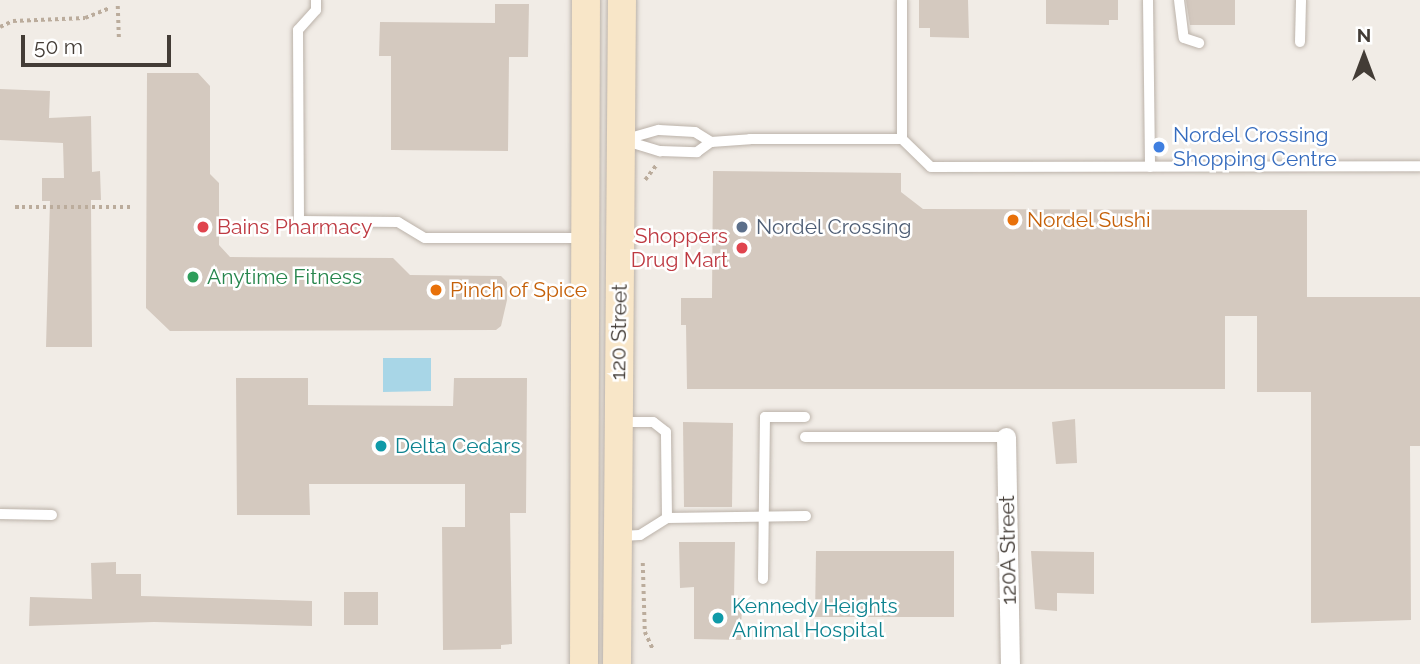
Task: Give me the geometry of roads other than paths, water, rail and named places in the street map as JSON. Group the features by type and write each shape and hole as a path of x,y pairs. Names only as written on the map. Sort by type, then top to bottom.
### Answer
{"main road":[{"name":"120 Street","path":"584,664 586,0"},
{"name":"120 Street","path":"617,664 622,0"},
{"path":"584,238 594,244 601,262 605,326 619,341"}],"street":[{"name":"120A Street","path":"1006,437 1010,664"}],"lane":[{"path":"316,0 316,10 298,30 299,222 398,222 425,238 584,238"},
{"path":"902,0 902,139"},
{"path":"1148,0 1150,167"},
{"path":"1179,0 1184,38 1199,43"},
{"path":"1300,42 1301,0"},
{"path":"622,140 659,130 695,132 711,142 902,139 931,167 1420,166"},
{"path":"622,140 660,151 697,152 711,142"},
{"path":"763,579 765,417 805,417"},
{"path":"618,422 653,422 666,432 667,517"},
{"path":"805,437 1006,437"},
{"path":"0,514 52,515"},
{"path":"617,536 640,535 667,517 806,516"}],"water":[{"path":"383,358 431,358 431,391 383,392"}],"place":[{"name":"Nordel Crossing Shopping Centre","path":"1159,147"},
{"name":"Nordel Sushi","path":"1013,220"},
{"name":"Bains Pharmacy","path":"203,227"},
{"name":"Nordel Crossing","path":"742,227"},
{"name":"Shoppers Drug Mart","path":"742,248"},
{"name":"Anytime Fitness","path":"193,277"},
{"name":"Pinch of Spice","path":"436,290"},
{"name":"Delta Cedars","path":"381,446"},
{"name":"Kennedy Heights Animal Hospital","path":"718,618"}]}
